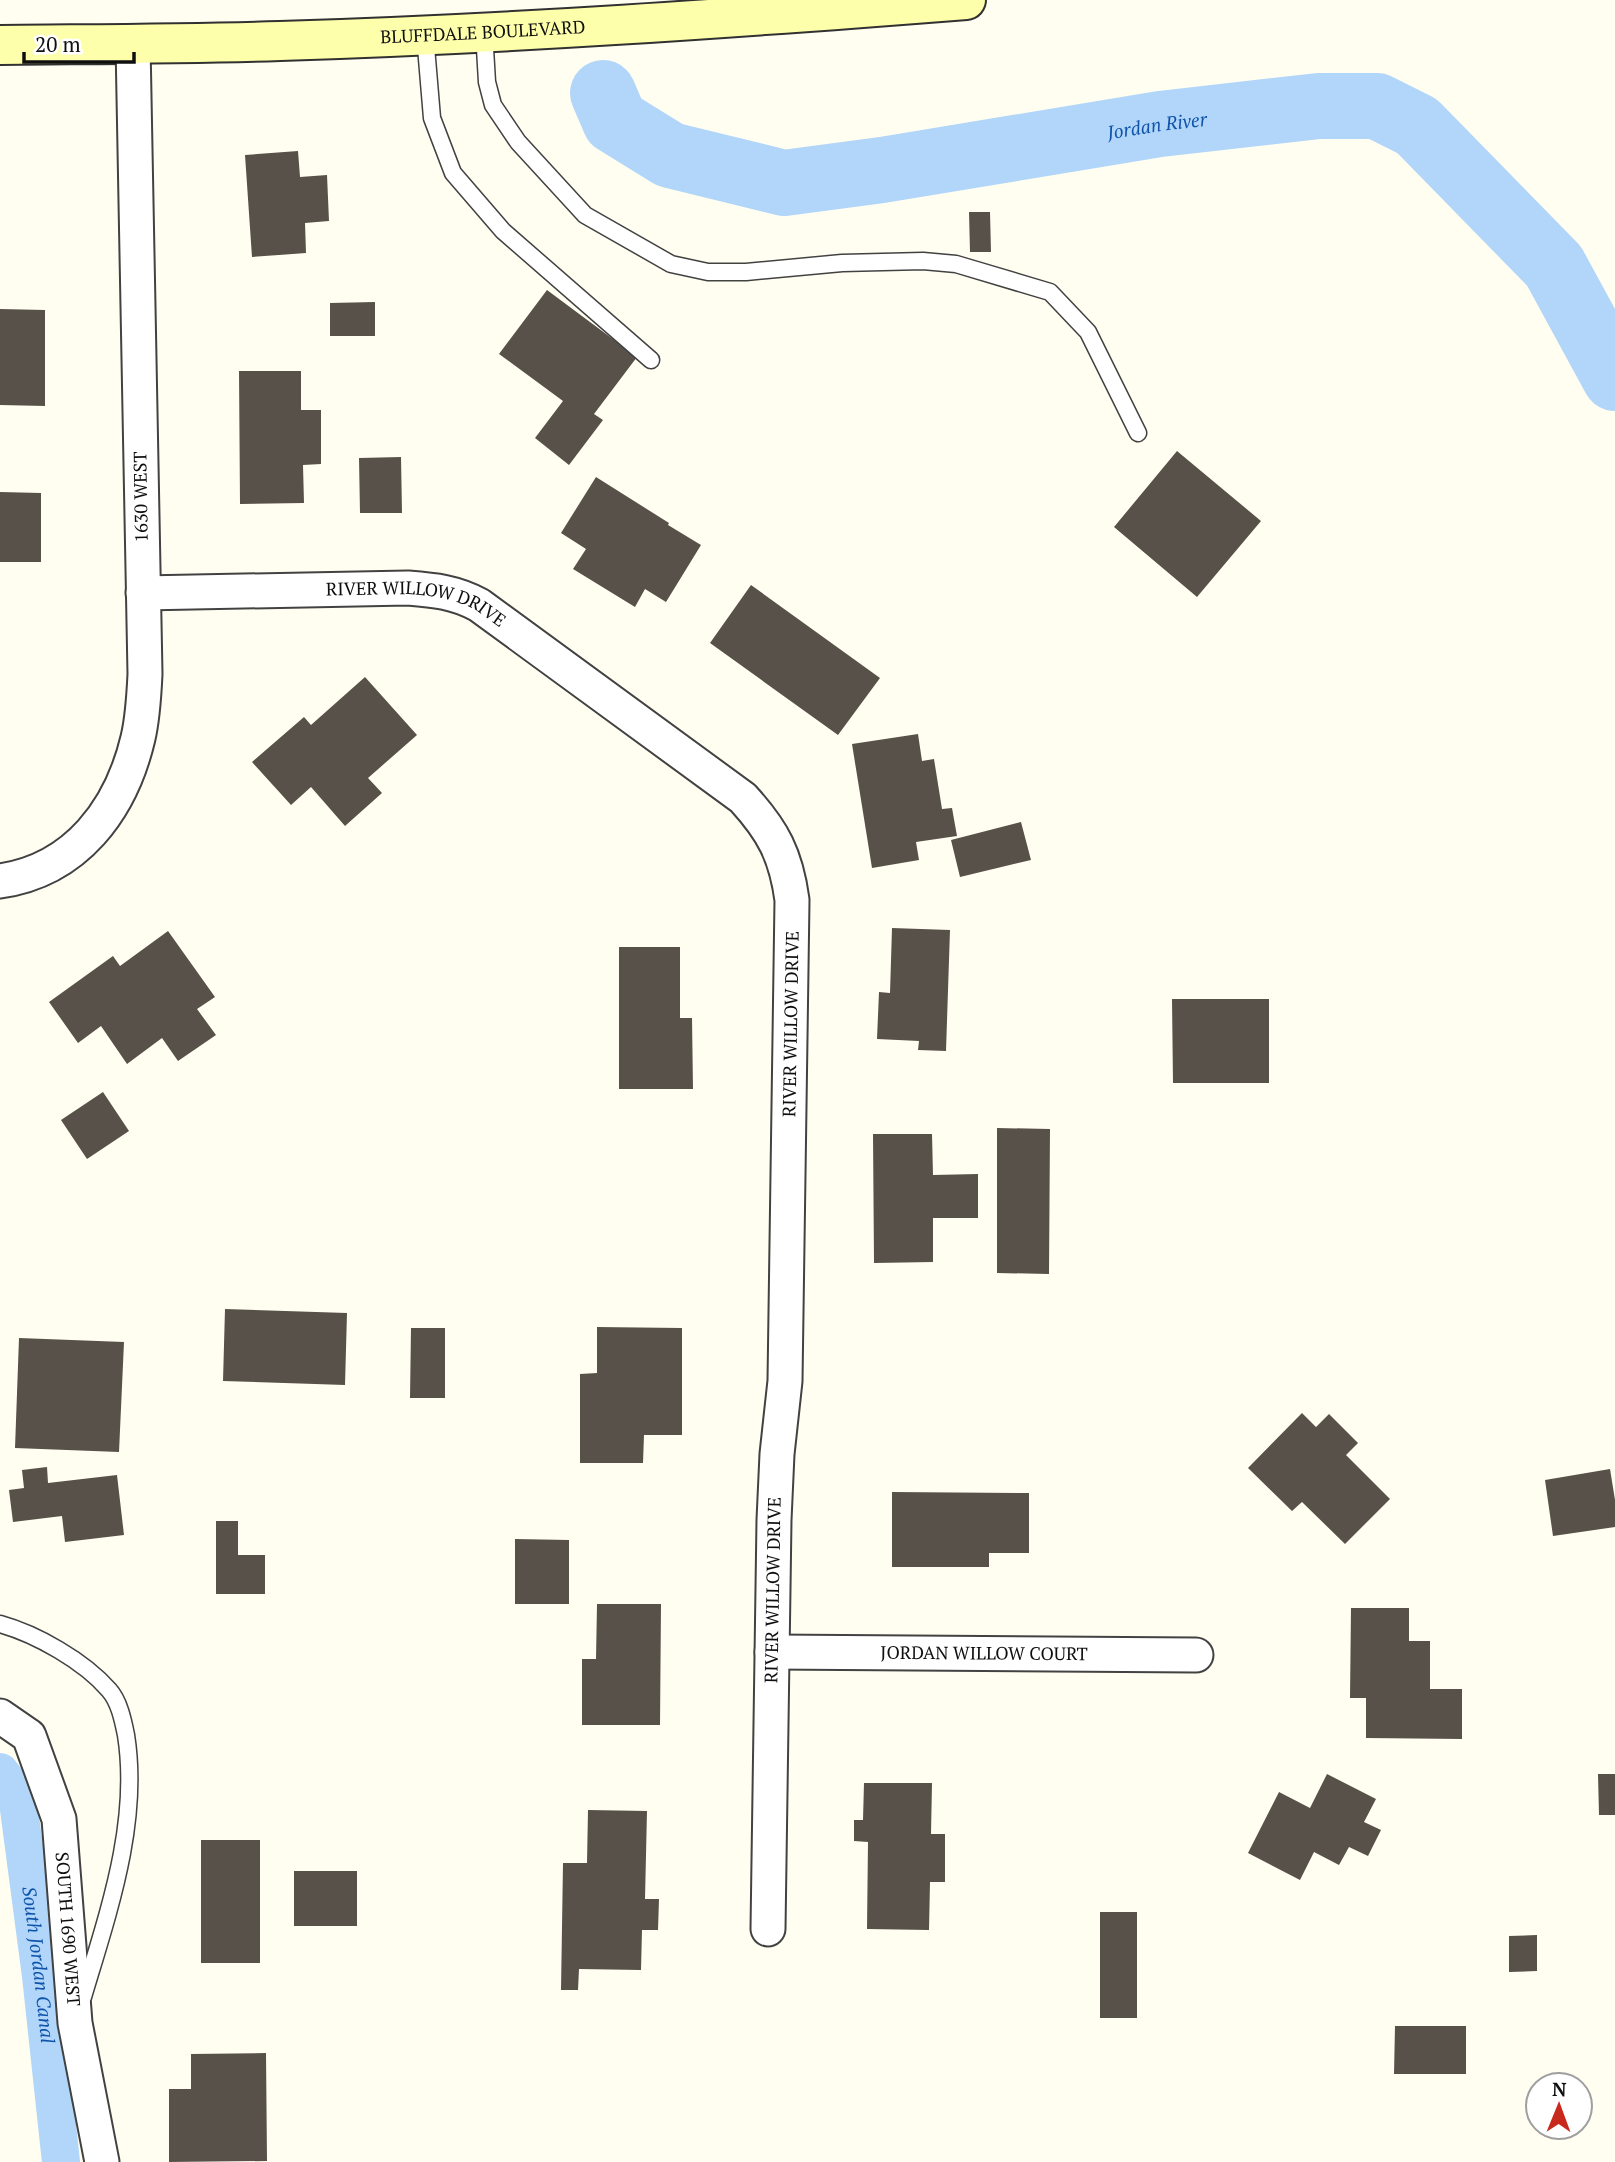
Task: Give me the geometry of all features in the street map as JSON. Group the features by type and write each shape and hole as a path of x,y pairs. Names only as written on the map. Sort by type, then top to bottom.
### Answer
{"street":[{"name":"BLUFFDALE BOULEVARD","path":"0,45 133,44 425,35 716,19 966,0"},
{"name":"1630 WEST","path":"0,881 19,878 52,864 83,843 113,802 132,760 142,717 145,674 133,44"},
{"name":"RIVER WILLOW DRIVE","path":"143,593 408,588 439,590 460,595 479,605 743,798 763,820 777,843 788,870 792,900 785,1381 777,1454 774,1520 768,1929"},
{"name":"JORDAN WILLOW COURT","path":"772,1652 1196,1655"},
{"name":"SOUTH 1690 WEST","path":"0,1716 29,1736 59,1819 75,2023 102,2162"}],"lane":[{"path":"498,31 487,82 493,105 518,142 585,215 671,264 708,272 746,272 842,263 923,261 956,264 1050,292 1088,332 1138,433"},
{"path":"425,35 432,118 453,173 503,231 651,360"},
{"path":"0,1624 19,1629 74,1660 110,1691 123,1717 131,1766 124,1847 75,2023"}],"building":[{"path":"298,151 300,177 327,175 329,221 305,223 306,253 252,257 245,155"},
{"path":"969,212 990,212 991,252 970,252"},
{"path":"547,290 637,357 594,414 603,420 569,465 535,438 563,401 499,354"},
{"path":"375,302 375,336 330,336 330,303"},
{"path":"0,309 45,310 45,406 0,405"},
{"path":"239,371 301,371 301,410 321,410 321,464 303,465 304,503 240,504"},
{"path":"1177,451 1261,521 1197,597 1114,527"},
{"path":"401,457 402,513 360,513 359,458"},
{"path":"596,477 701,545 666,602 645,589 635,607 573,569 586,549 561,533"},
{"path":"0,492 41,493 41,562 0,562"},
{"path":"751,585 880,678 838,735 710,643"},
{"path":"365,677 417,735 368,778 382,793 345,826 311,787 291,805 252,762 304,717 311,725"},
{"path":"918,734 922,761 934,759 942,809 952,808 957,836 916,842 919,860 872,868 852,744"},
{"path":"1021,822 1031,860 960,877 951,840"},
{"path":"892,928 950,930 946,1051 918,1050 919,1041 877,1039 879,992 890,993"},
{"path":"168,931 215,997 197,1009 216,1035 178,1061 162,1038 127,1064 101,1026 78,1043 49,1002 113,956 120,966"},
{"path":"619,947 680,947 680,1018 692,1018 693,1089 619,1089"},
{"path":"1172,999 1269,999 1269,1083 1173,1083"},
{"path":"103,1092 129,1131 87,1159 61,1120"},
{"path":"997,1128 1050,1129 1049,1274 997,1273"},
{"path":"873,1134 932,1134 933,1175 978,1174 978,1218 933,1218 933,1262 874,1263"},
{"path":"225,1309 347,1313 345,1385 223,1381"},
{"path":"597,1327 682,1328 682,1435 644,1435 643,1463 580,1463 580,1374 597,1373"},
{"path":"411,1328 445,1328 445,1398 410,1398"},
{"path":"19,1338 124,1342 119,1452 15,1448"},
{"path":"1302,1413 1316,1427 1329,1414 1358,1443 1346,1455 1390,1499 1345,1544 1302,1502 1292,1511 1248,1468"},
{"path":"47,1467 48,1483 117,1475 124,1535 65,1542 62,1516 13,1522 9,1490 24,1488 22,1470"},
{"path":"1610,1469 1615,1500 1615,1527 1553,1536 1545,1480"},
{"path":"892,1492 1029,1493 1029,1553 989,1553 989,1567 892,1567"},
{"path":"216,1521 238,1521 238,1555 265,1555 265,1594 216,1594"},
{"path":"515,1539 569,1540 569,1604 515,1604"},
{"path":"597,1604 661,1604 660,1725 582,1725 582,1659 596,1659"},
{"path":"1351,1608 1409,1608 1409,1641 1430,1641 1430,1689 1462,1689 1462,1739 1366,1738 1366,1698 1350,1698"},
{"path":"1327,1774 1376,1799 1364,1822 1381,1830 1368,1856 1349,1847 1339,1865 1314,1852 1300,1880 1248,1853 1279,1792 1310,1808"},
{"path":"1598,1774 1615,1774 1615,1815 1599,1815"},
{"path":"864,1783 932,1783 931,1834 945,1834 945,1882 930,1882 929,1930 867,1929 868,1842 854,1841 854,1820 863,1820"},
{"path":"588,1810 647,1811 645,1899 659,1899 658,1930 642,1930 641,1970 579,1969 578,1990 561,1990 563,1863 587,1863"},
{"path":"201,1840 260,1840 260,1963 201,1963"},
{"path":"294,1871 357,1871 357,1926 294,1926"},
{"path":"1100,1912 1137,1912 1137,2018 1100,2018"},
{"path":"1537,1935 1537,1971 1509,1972 1509,1936"},
{"path":"1395,2026 1466,2026 1466,2074 1394,2074"},
{"path":"266,2053 267,2161 169,2162 169,2089 191,2089 191,2054"}],"waterway":[{"name":"Jordan River","path":"603,93 615,121 670,155 784,183 882,170 1160,124 1319,106 1377,106 1417,126 1554,266 1615,378"},
{"name":"South Jordan Canal","path":"0,1772 17,1794 41,1976 61,2162"}]}
